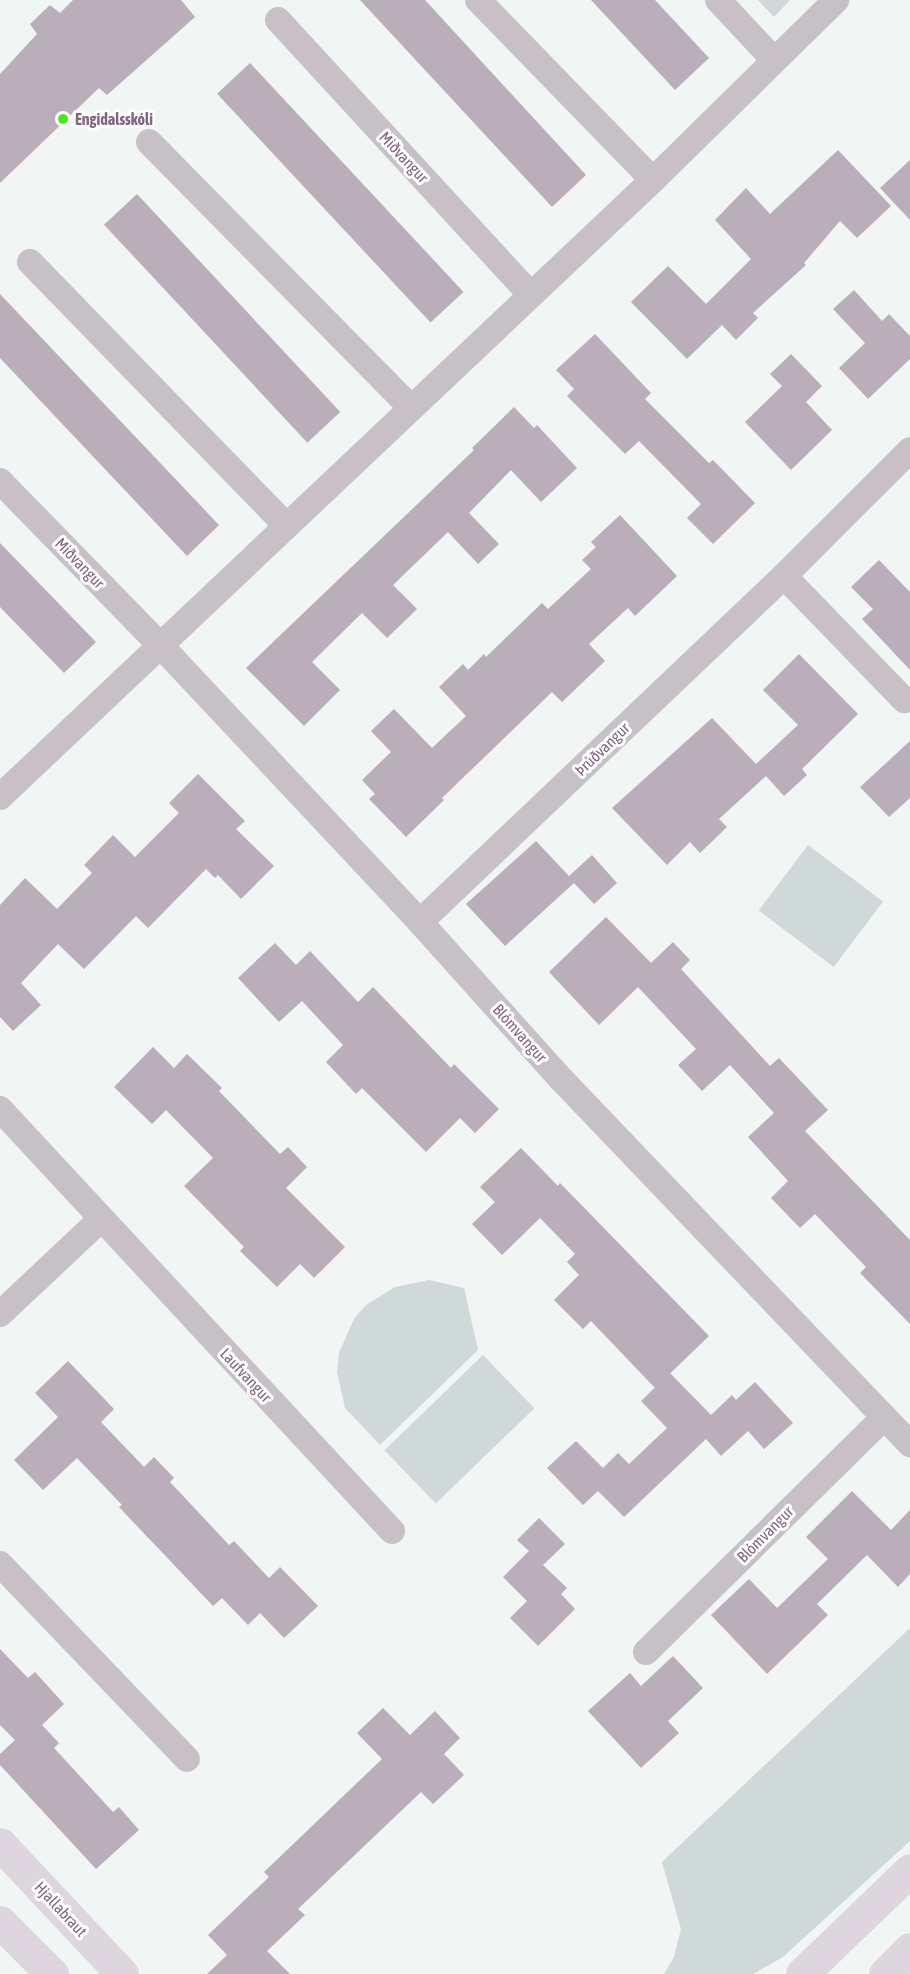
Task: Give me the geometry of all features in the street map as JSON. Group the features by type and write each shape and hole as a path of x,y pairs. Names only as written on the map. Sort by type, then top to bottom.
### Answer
{"main road":[{"name":"Hjallabraut","path":"0,1844 122,1974"},
{"path":"802,1974 910,1870"},
{"path":"0,1922 52,1974"},
{"path":"885,1974 910,1949"}],"street":[{"path":"478,0 653,180"},
{"path":"718,0 774,60"},
{"path":"0,797 410,407 653,180 836,0"},
{"name":"Miðvangur","path":"278,20 530,294"},
{"path":"149,142 410,407"},
{"path":"30,262 286,525"},
{"name":"Þrúðvangur","path":"420,922 784,576 910,450"},
{"name":"Miðvangur","path":"0,481 160,646"},
{"path":"784,576 904,700"},
{"name":"Blómvangur","path":"160,646 420,922 562,1080 910,1444"},
{"name":"Laufvangur","path":"0,1109 392,1531"},
{"path":"0,1314 101,1219"},
{"name":"Blómvangur","path":"646,1652 884,1417"},
{"path":"0,1564 187,1759"}],"shaded area":[{"path":"758,0 790,0 774,17"},
{"path":"808,845 883,902 834,967 759,910"},
{"path":"429,1280 464,1288 478,1350 380,1445 345,1408 337,1372 339,1353 354,1319 366,1305 395,1287"},
{"path":"483,1355 534,1408 436,1503 384,1450"},
{"path":"910,1628 910,1841 783,1957 753,1974 664,1974 674,1957 681,1929 662,1862"}],"building":[{"path":"73,0 181,0 195,17 107,95 99,88 0,183 0,74 37,34 30,24 50,5 60,13"},
{"path":"360,0 425,0 586,175 552,207"},
{"path":"591,0 655,0 709,58 675,90"},
{"path":"250,63 463,292 431,323 217,94"},
{"path":"838,150 891,206 857,238 840,221 804,263 806,265 753,313 758,318 736,340 722,325 687,359 631,302 668,266 706,304 751,259 715,220 746,188 770,214"},
{"path":"910,160 910,220 880,188"},
{"path":"137,194 340,412 307,443 104,225"},
{"path":"854,290 882,321 889,314 910,336 910,359 868,399 839,368 865,343 833,309"},
{"path":"0,294 219,525 187,556 0,358"},
{"path":"595,334 651,393 645,399 709,463 713,460 755,503 713,544 687,518 701,504 639,441 625,454 567,396 574,389 556,370"},
{"path":"791,354 822,386 806,402 832,430 791,470 745,422 782,386 770,374"},
{"path":"514,407 534,428 537,425 577,468 541,502 511,470 469,513 499,544 478,564 448,532 393,585 417,609 387,638 362,613 312,662 340,690 304,726 246,668 474,450 472,448"},
{"path":"620,515 677,576 635,616 628,608 589,644 605,661 562,702 552,692 442,798 444,800 406,837 369,799 375,794 362,780 391,752 371,731 394,709 432,748 466,716 439,687 463,664 468,670 484,654 486,657 542,603 548,609 591,569 582,560 596,547 591,542"},
{"path":"0,543 96,642 64,673 0,607"},
{"path":"879,560 910,592 910,670 862,619 873,609 851,587"},
{"path":"799,654 858,714 802,769 807,775 784,796 766,776 719,819 727,827 700,853 690,842 667,865 612,808 712,718 756,764 798,725 763,690"},
{"path":"910,741 910,798 889,817 860,787"},
{"path":"198,774 245,821 236,829 274,866 241,899 218,875 215,878 206,869 148,928 136,916 84,969 58,944 21,983 41,1005 13,1031 0,1017 0,905 25,878 57,909 92,873 84,865 113,835 135,857 179,813 169,803"},
{"path":"536,841 569,876 592,855 617,883 594,904 574,883 505,946 466,904"},
{"path":"606,917 651,963 673,942 690,960 681,969 770,1066 779,1058 828,1110 805,1131 910,1240 910,1324 860,1273 866,1267 815,1214 800,1228 771,1198 788,1181 748,1137 774,1113 730,1065 702,1091 678,1065 696,1049 638,987 599,1025 549,972"},
{"path":"275,943 296,965 310,951 358,1002 373,987 451,1068 454,1064 499,1109 475,1133 460,1118 426,1152 362,1088 356,1094 326,1062 343,1045 302,1001 279,1022 238,978"},
{"path":"153,1047 174,1068 187,1054 222,1088 219,1091 280,1154 288,1147 307,1167 286,1188 345,1247 314,1278 300,1264 277,1287 240,1251 244,1247 184,1186 213,1158 166,1110 152,1124 114,1087"},
{"path":"521,1148 558,1186 560,1183 709,1336 655,1388 591,1321 583,1329 554,1300 579,1275 567,1262 575,1254 540,1218 502,1255 472,1224 495,1202 480,1187"},
{"path":"68,1361 114,1409 101,1422 144,1467 154,1457 174,1478 170,1482 229,1545 234,1541 269,1578 280,1567 318,1606 284,1638 260,1613 248,1625 222,1598 213,1606 119,1507 122,1505 77,1458 43,1490 14,1460 58,1417 35,1393"},
{"path":"670,1373 711,1415 732,1395 736,1400 755,1382 793,1423 764,1449 748,1431 721,1456 706,1439 624,1517 598,1491 583,1505 547,1468 576,1441 603,1468 618,1453 629,1464 667,1428 641,1401"},
{"path":"852,1491 891,1530 910,1510 910,1574 898,1587 867,1555 817,1604 828,1615 767,1674 711,1615 749,1579 777,1608 828,1559 806,1537"},
{"path":"539,1518 565,1544 543,1565 567,1588 561,1594 575,1609 538,1646 510,1618 527,1601 503,1577 529,1551 517,1540"},
{"path":"0,1649 28,1678 35,1672 64,1704 42,1725 59,1743 54,1748 113,1812 119,1807 139,1830 96,1869 0,1765 0,1754 15,1740 0,1725"},
{"path":"673,1656 703,1688 668,1721 679,1733 641,1768 588,1711 630,1673 641,1686"},
{"path":"383,1708 410,1735 435,1711 460,1738 444,1754 464,1775 433,1804 421,1792 298,1909 305,1915 267,1951 290,1974 207,1974 227,1955 208,1935 269,1877 264,1872 382,1759 357,1733"}],"place":[{"name":"Engidalsskóli","path":"63,119"}]}
